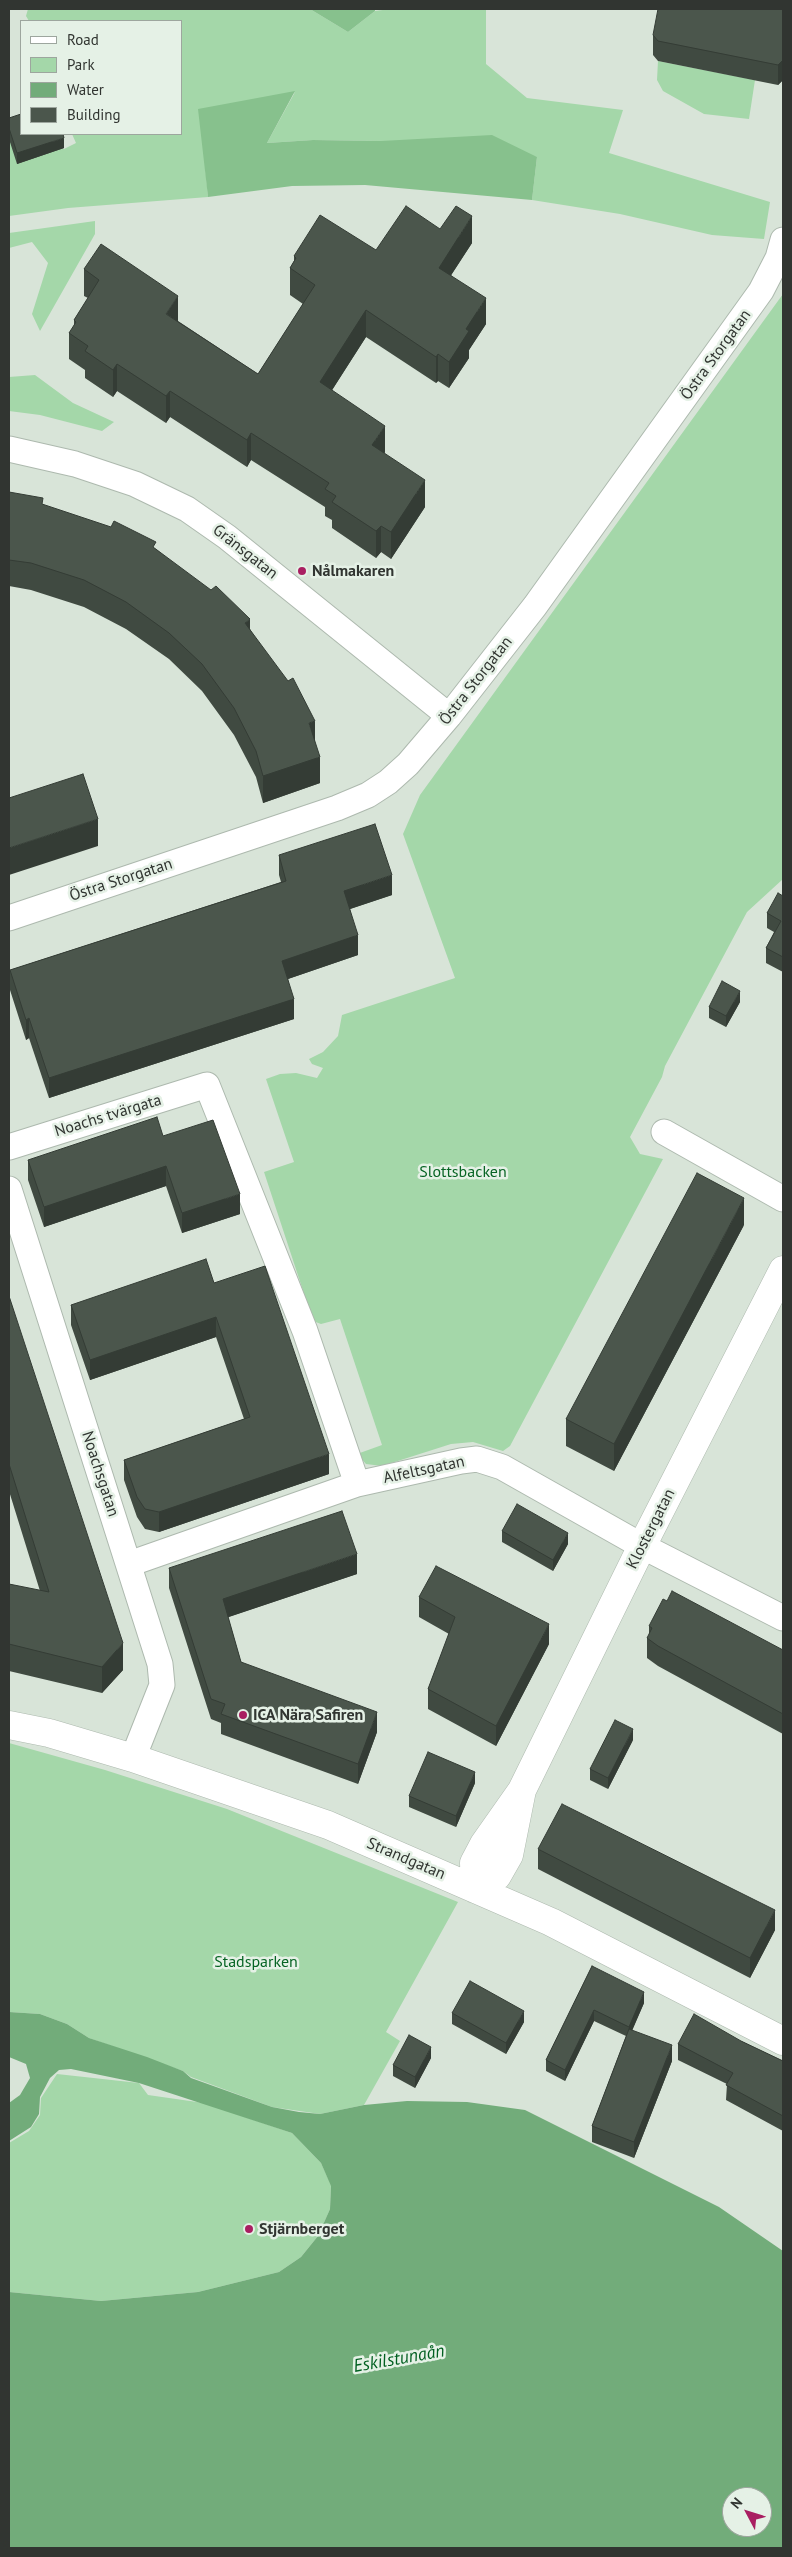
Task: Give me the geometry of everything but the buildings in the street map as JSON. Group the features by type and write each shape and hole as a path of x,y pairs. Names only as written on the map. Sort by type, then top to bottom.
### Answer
{"street":[{"name":"Östra Storgatan","path":"9,918 338,808 368,795 388,782 408,764 449,716 535,606 761,291 778,258 783,240"},
{"name":"Gränsgatan","path":"9,449 75,464 135,484 187,509 228,537 449,716"},
{"name":"Noachs tvärgata","path":"9,1147 208,1085 304,1331 357,1484"},
{"path":"664,1132 783,1199"},
{"name":"Noachsgatan","path":"9,1189 160,1664 162,1685 133,1758"},
{"name":"Klostergatan","path":"475,1889 498,1876 509,1856 522,1790 642,1546 783,1270"},
{"name":"Alfeltsgatan","path":"129,1564 357,1484 460,1460 477,1459 502,1466 642,1546 783,1618"},
{"name":"Strandgatan","path":"9,1725 50,1734 133,1758 328,1825 551,1922 783,2041"}],"green space":[{"path":"28,9 310,9 348,32 375,11 390,9 486,9 486,64 527,98 623,110 609,153 770,202 764,239 712,235 620,214 532,200 537,157 381,141 313,140 267,143 295,92 205,165 208,197 68,208 9,216 9,139 64,149 76,143 72,135 182,135 182,20 28,20 26,16"},
{"path":"658,61 755,80 749,119 704,114 663,91 657,80"},
{"path":"95,221 95,234 40,331 32,314 48,263 32,242 9,248 9,233"},
{"name":"Slottsbacken","path":"783,294 783,879 747,912 665,1066 662,1077 630,1137 640,1154 663,1159 510,1446 503,1451 473,1442 451,1444 382,1466 366,1464 357,1454 382,1445 340,1319 321,1324 313,1321 264,1172 294,1162 266,1079 280,1074 296,1073 317,1078 323,1068 312,1064 309,1059 323,1052 338,1036 342,1015 455,978 403,834 420,795"},
{"path":"35,375 73,403 114,422 102,431 40,415 9,411 9,377"},
{"name":"Stadsparken","path":"9,1743 105,1770 227,1809 458,1902 386,2032 400,2041 364,2105 320,2114 272,2107 191,2077 183,2071 89,2038 67,2024 40,2014 9,2012"},
{"path":"57,2074 139,2083 148,2095 204,2103 292,2133 321,2163 331,2185 330,2209 318,2236 301,2257 279,2272 198,2292 101,2301 9,2292 9,2143 29,2131 40,2115 41,2098"}],"shaded area":[{"path":"310,9 375,9 375,11 348,32"},
{"path":"295,91 267,143 313,140 381,141 492,135 537,157 532,200 365,185 292,186 208,197 198,109"}],"water":[{"name":"Eskilstunaån","path":"9,2012 40,2014 67,2024 89,2038 147,2057 183,2071 191,2078 272,2107 320,2114 364,2105 407,2101 467,2102 525,2110 719,2207 783,2251 783,2548 9,2547 9,2292 101,2301 198,2292 279,2272 301,2257 318,2236 330,2209 331,2186 321,2163 292,2133 139,2083 71,2069 59,2070 50,2078 40,2097 39,2114 31,2127 9,2141 9,2103 20,2095 30,2078 26,2064 9,2057"}],"place":[{"name":"Nålmakaren","path":"302,571"},
{"name":"ICA Nära Safiren","path":"243,1715"},
{"name":"Stjärnberget","path":"249,2229"}]}
